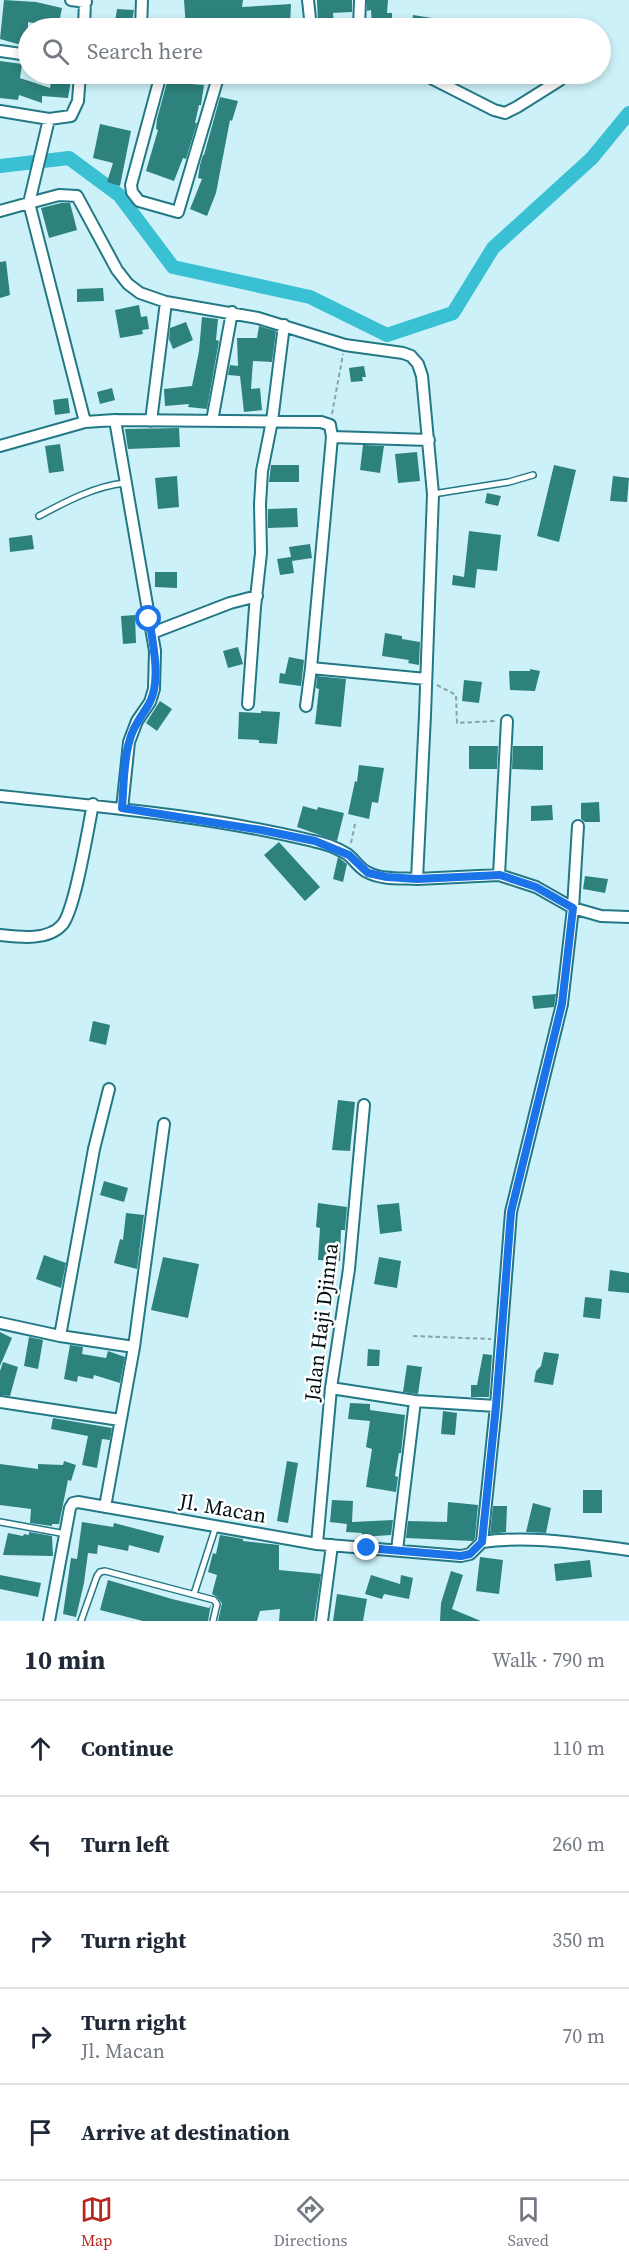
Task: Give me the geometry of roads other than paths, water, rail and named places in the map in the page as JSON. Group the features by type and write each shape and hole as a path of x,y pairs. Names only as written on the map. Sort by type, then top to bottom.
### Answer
{"street":[{"path":"71,0 86,1 85,18"},
{"path":"141,18 142,0"},
{"path":"308,0 310,18"},
{"path":"359,18 360,0"},
{"path":"0,51 18,54"},
{"path":"0,111 49,119 71,116 78,101 79,84"},
{"path":"158,84 131,184 132,192 139,201 178,212 215,84"},
{"path":"443,84 494,110 504,112 517,107 554,84"},
{"path":"49,119 29,203 86,422"},
{"path":"0,211 59,195 77,196 117,270 128,284 141,293 166,302 232,312 284,325 345,345 403,353 411,356 418,364 422,376 433,494 417,879"},
{"path":"150,421 166,302"},
{"path":"212,421 232,312"},
{"path":"248,704 261,554 262,471 272,421 284,325"},
{"path":"115,420 155,651 154,689 150,702 137,721 129,742 122,808"},
{"path":"0,446 86,422 115,420 321,422 330,425 332,437 306,706"},
{"path":"332,437 429,440"},
{"path":"152,633 230,603 257,596"},
{"path":"310,668 426,679"},
{"path":"500,875 507,721"},
{"path":"0,796 122,808 315,841 349,855 368,873 387,877 417,879 500,875 536,887 573,908 601,916 629,917"},
{"path":"0,935 22,937 49,934 62,926 74,894 93,804"},
{"path":"578,826 573,908 562,1004 511,1212 502,1340 482,1542 505,1539 527,1540 629,1550"},
{"path":"60,1336 92,1159 109,1089"},
{"name":"Jalan Haji Djinna","path":"317,1544 331,1388 349,1269 364,1105"},
{"path":"105,1507 134,1347 164,1124"},
{"path":"0,1323 60,1336 134,1347"},
{"path":"331,1388 415,1401 496,1406"},
{"path":"396,1550 415,1401"},
{"path":"0,1402 120,1420"},
{"name":"Jl. Macan","path":"49,1621 73,1503 78,1502 215,1531 317,1544 461,1556 470,1554 482,1542"},
{"path":"322,1621 332,1545"}],"lane":[{"path":"433,494 509,482 533,475"},
{"path":"39,516 110,485 127,483"},
{"path":"0,1522 66,1534"},
{"path":"194,1594 215,1531"},
{"path":"81,1621 97,1576 100,1572 105,1571 216,1602 213,1621"}],"waterway":[{"path":"0,166 69,158 119,195 173,267 310,297 387,335 453,313 493,248 592,158 629,113"}]}
